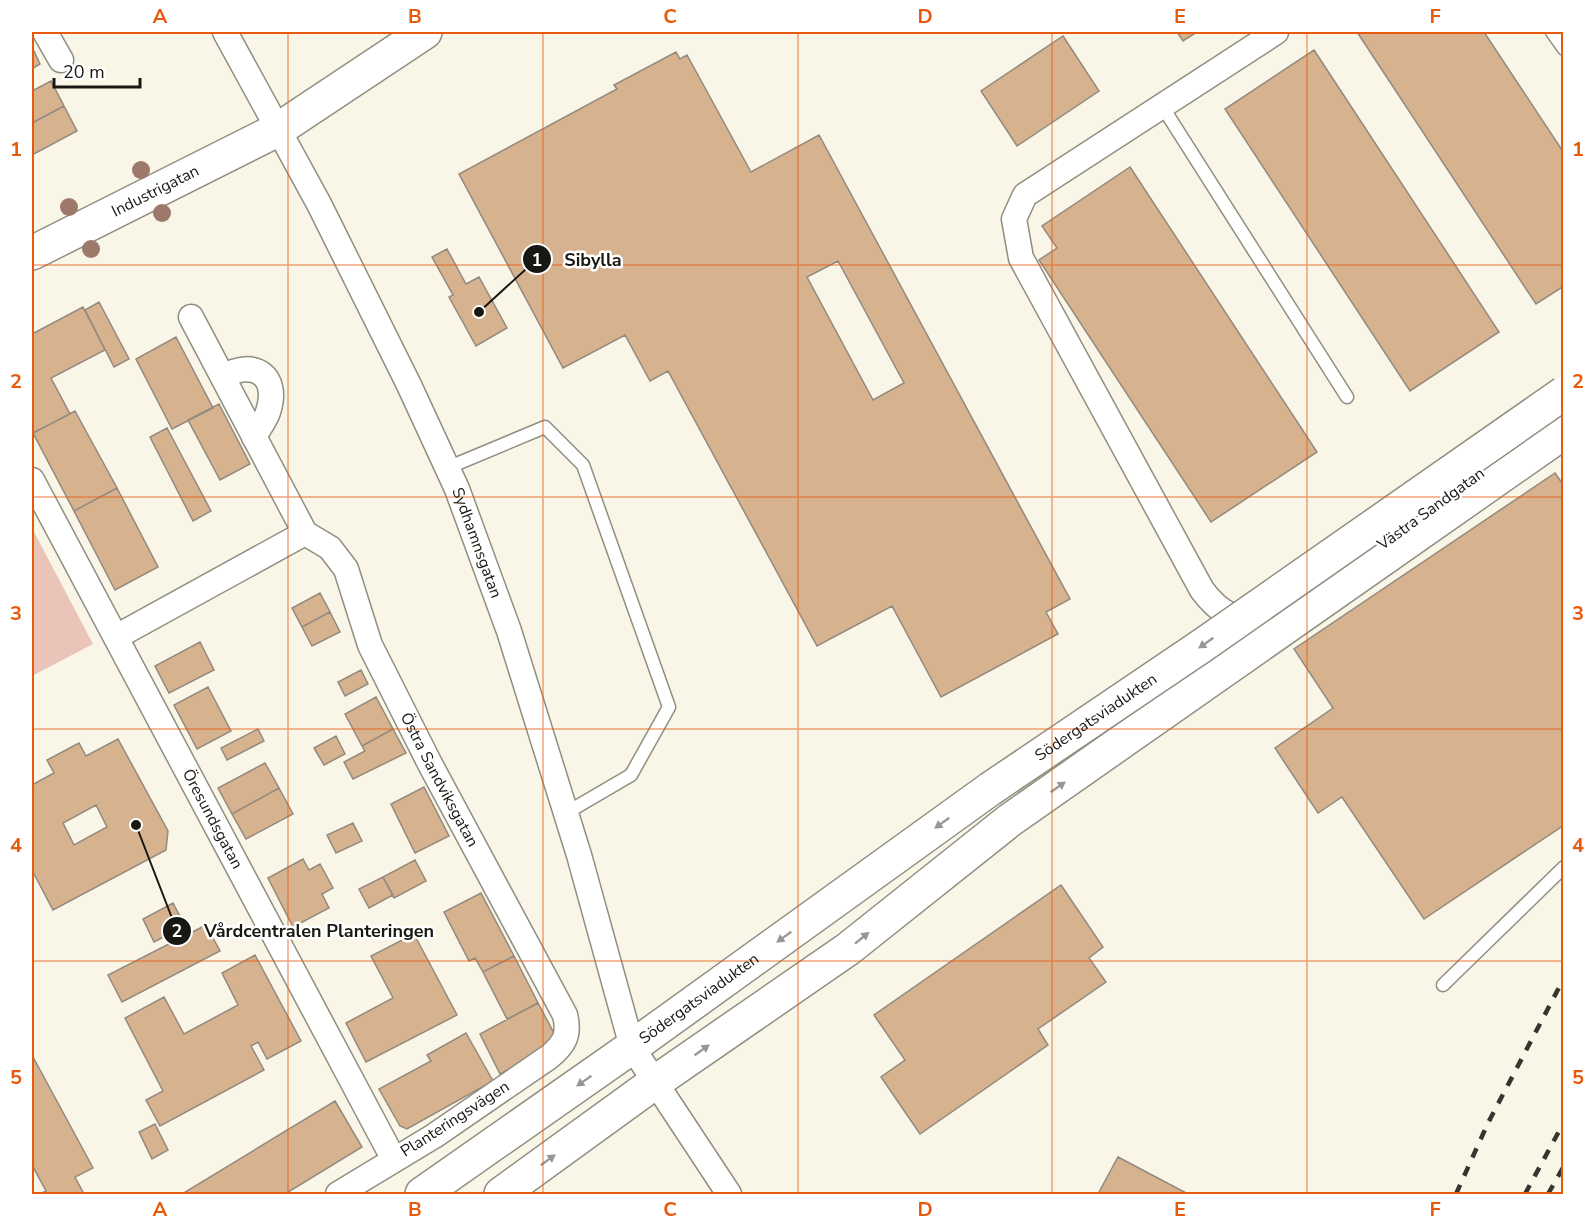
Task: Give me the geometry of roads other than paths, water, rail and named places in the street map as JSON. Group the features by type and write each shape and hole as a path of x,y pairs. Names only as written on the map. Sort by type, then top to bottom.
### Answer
{"main road":[{"name":"Industrigatan","path":"32,253 279,129 425,32"},
{"name":"Södergatsviadukten","path":"632,1047 990,789 1203,645 1562,418"},
{"name":"Södergatsviadukten","path":"654,1083 848,949 1010,820 1562,418"},
{"path":"422,1194 632,1047"},
{"path":"501,1194 654,1083"}],"street":[{"path":"45,32 61,60"},
{"name":"Sydhamnsgatan","path":"225,32 320,204 447,468 509,631 566,813 632,1047 729,1194"},
{"name":"Västra Sandgatan","path":"1276,32 1025,195 1014,219 1017,246 1021,258 1197,580 1217,609 1244,619 1272,616 1299,604 1562,418"},
{"path":"116,637 305,533 191,317"},
{"path":"223,377 237,368 254,369 265,376 271,392 268,412 254,437"},
{"name":"Öresundsgatan","path":"32,480 393,1158"},
{"name":"Östra Sandviksgatan","path":"305,533 330,548 346,569 370,645 430,765 565,1015 567,1036"},
{"name":"Planteringsvägen","path":"338,1194 393,1158 434,1136 549,1057 560,1048 567,1036"}],"lane":[{"path":"1552,32 1563,49"},
{"path":"1162,106 1347,397"},
{"path":"447,468 544,427 583,465 669,707 631,775 566,813"},
{"path":"1443,985 1563,867"}],"railway":[{"path":"1456,1194 1488,1123 1564,978"},
{"path":"1525,1194 1564,1122"},
{"path":"1548,1194 1564,1166"}],"place":[{"name":"Sibylla","path":"479,312"},
{"name":"Vårdcentralen Planteringen","path":"136,825"}]}
